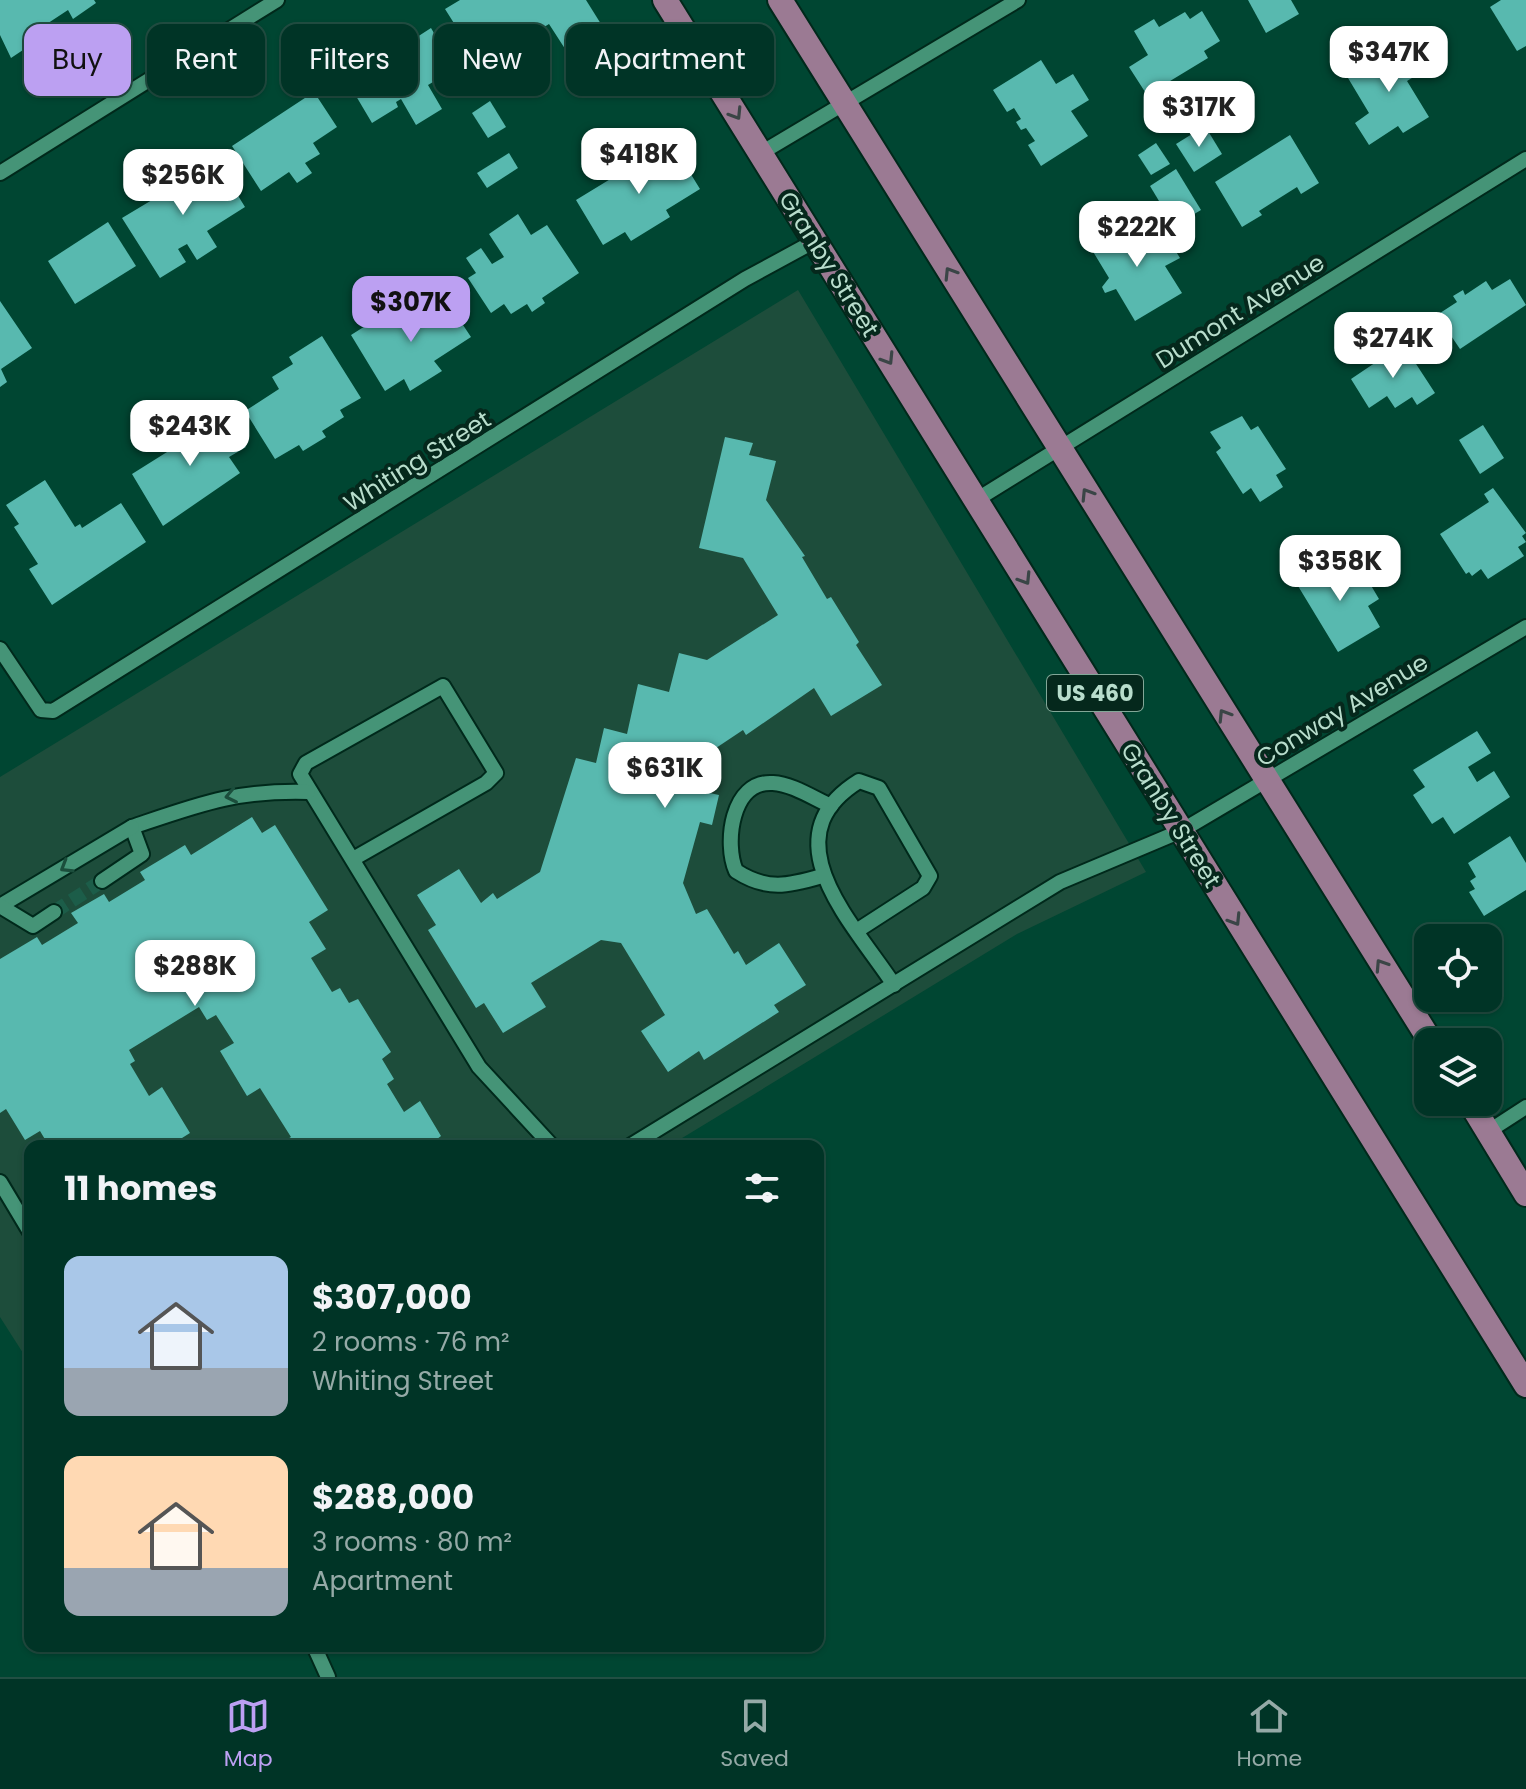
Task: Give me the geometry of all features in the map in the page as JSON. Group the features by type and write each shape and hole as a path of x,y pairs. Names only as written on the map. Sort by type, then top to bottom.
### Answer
{"main road":[{"name":"Granby Street","path":"665,0 1526,1385"},
{"path":"780,0 1422,1028"},
{"path":"1479,1116 1526,1194"}],"street":[{"path":"0,173 277,0"},
{"path":"761,153 1018,0"},
{"name":"Dumont Avenue","path":"976,500 1526,159"},
{"name":"Whiting Street","path":"0,649 41,710 53,711 745,279 815,241"},
{"name":"Conway Avenue","path":"640,1140 1060,882 1181,831 1526,627"},
{"path":"353,859 486,783 496,773 443,686 434,688 306,763 300,774 308,792 353,859 479,1067 546,1140"},
{"path":"858,930 923,888 930,876 879,788 859,781 831,806 818,831 816,854 822,876 894,985"},
{"path":"822,876 786,887 767,887 736,871 729,845 739,803 752,787 772,783 831,806"},
{"path":"54,912 33,926 0,906 132,827 229,795 261,791 308,792"},
{"path":"102,881 142,854 132,827"},
{"path":"1489,1131 1526,1107"},
{"path":"0,1182 24,1222"},
{"path":"317,1652 328,1677"}],"shaded area":[{"path":"798,290 1146,872 1017,934 679,1140 24,1140 24,1355 0,1317 0,777"}],"building":[{"path":"0,0 94,0 96,3 73,19 68,10 47,24 24,24 24,49 11,58 0,35"},
{"path":"460,0 586,0 601,24 566,24 566,50 550,24 454,24 445,9"},
{"path":"1248,0 1291,0 1299,14 1266,33"},
{"path":"1501,0 1526,0 1526,46 1517,51 1490,7"},
{"path":"1202,11 1220,41 1204,51 1208,58 1147,95 1129,67 1148,55 1134,31 1154,19 1159,27 1185,12 1190,19"},
{"path":"431,28 434,33 434,81 428,85 442,109 416,125 401,99 396,102 398,107 372,123 356,96 418,96 418,36"},
{"path":"1406,41 1425,70 1407,81 1429,117 1403,133 1398,126 1369,145 1355,123 1369,113 1348,78"},
{"path":"1041,60 1056,84 1073,74 1089,100 1071,111 1088,136 1041,166 1028,145 1035,141 1026,128 1021,130 1016,122 1021,119 1014,108 1007,112 993,90"},
{"path":"308,96 317,96 337,127 313,143 320,154 305,163 312,173 297,183 289,172 261,191 232,146"},
{"path":"490,101 506,127 488,138 472,113"},
{"path":"1205,126 1222,154 1194,172 1176,144"},
{"path":"1290,135 1319,183 1301,194 1297,187 1259,211 1262,215 1242,227 1215,182"},
{"path":"671,142 700,189 666,210 670,217 631,241 625,232 603,245 576,200"},
{"path":"1156,143 1170,164 1151,175 1138,155"},
{"path":"509,153 518,168 487,188 477,173"},
{"path":"216,160 245,207 207,231 217,247 197,260 187,244 178,249 186,262 160,278 122,218 157,197 153,191 190,167 194,174"},
{"path":"1176,169 1201,210 1174,226 1150,186"},
{"path":"518,214 531,235 547,225 579,273 542,298 545,303 532,312 527,304 511,314 504,304 491,313 468,278 476,273 466,258 481,248 492,264 504,257 489,234"},
{"path":"108,222 136,266 75,304 48,261"},
{"path":"1124,224 1128,229 1135,225 1151,246 1167,237 1180,258 1165,266 1182,293 1135,321 1116,289 1105,293 1102,287 1109,278 1089,245"},
{"path":"1510,279 1526,305 1460,349 1437,315 1457,302 1453,296 1463,290 1465,295 1486,281 1492,290"},
{"path":"443,295 471,337 434,361 442,371 410,391 404,379 385,391 351,335 381,316 389,328"},
{"path":"0,301 32,348 1,369 7,382 0,387"},
{"path":"322,336 361,398 340,410 344,417 322,431 326,437 303,451 299,445 275,459 245,411 279,389 272,377 293,364 289,357"},
{"path":"1403,344 1435,393 1417,405 1412,397 1395,408 1387,396 1369,408 1351,379"},
{"path":"224,412 246,447 229,457 240,473 163,526 132,474 175,447 166,432 184,421 193,435"},
{"path":"1242,416 1251,430 1258,426 1286,469 1276,475 1283,487 1260,502 1251,488 1243,494 1216,452 1221,448 1210,432"},
{"path":"1483,425 1504,458 1480,474 1459,440"},
{"path":"725,437 753,443 749,455 776,461 766,500 805,556 802,557 827,599 831,597 859,642 856,645 882,685 831,716 814,688 746,735 743,730 716,748 705,792 719,795 712,825 700,822 683,883 696,914 707,909 734,954 738,951 746,965 779,943 806,985 774,1005 779,1012 704,1060 699,1051 668,1072 641,1031 665,1015 621,943 601,940 531,983 546,1007 503,1033 484,1003 476,1008 428,930 436,925 417,895 459,869 481,903 493,893 497,899 540,872 576,758 596,763 604,728 627,734 638,684 669,692 679,653 707,660 778,615 743,558 699,548"},
{"path":"45,480 75,527 80,524 82,528 121,503 146,542 52,605 29,569 38,564 14,527 19,524 6,505"},
{"path":"1493,488 1526,533 1522,536 1526,542 1518,547 1524,556 1488,579 1481,569 1472,576 1469,572 1466,574 1440,534 1489,502 1484,494"},
{"path":"1338,556 1355,584 1366,577 1379,599 1368,606 1380,627 1338,652 1295,581"},
{"path":"1477,731 1491,753 1468,767 1477,782 1494,771 1510,797 1454,834 1443,817 1432,824 1413,795 1425,787 1413,770"},
{"path":"252,817 262,833 275,825 328,910 309,922 326,949 311,958 332,992 340,988 349,1003 358,999 391,1052 382,1059 394,1079 387,1084 404,1112 420,1101 441,1136 436,1140 286,1140 291,1137 260,1088 247,1096 220,1051 234,1043 216,1015 207,1020 199,1007 129,1050 135,1061 130,1064 149,1096 162,1087 190,1133 179,1140 45,1140 40,1131 25,1140 6,1109 0,1113 0,959 37,937 42,945 78,923 71,913 104,894 109,902 145,880 140,872 185,845 191,855"},
{"path":"1510,836 1526,863 1526,890 1484,916 1469,892 1475,889 1470,881 1476,877 1468,863"}],"tunnel":[{"path":"54,912 102,881"}]}
